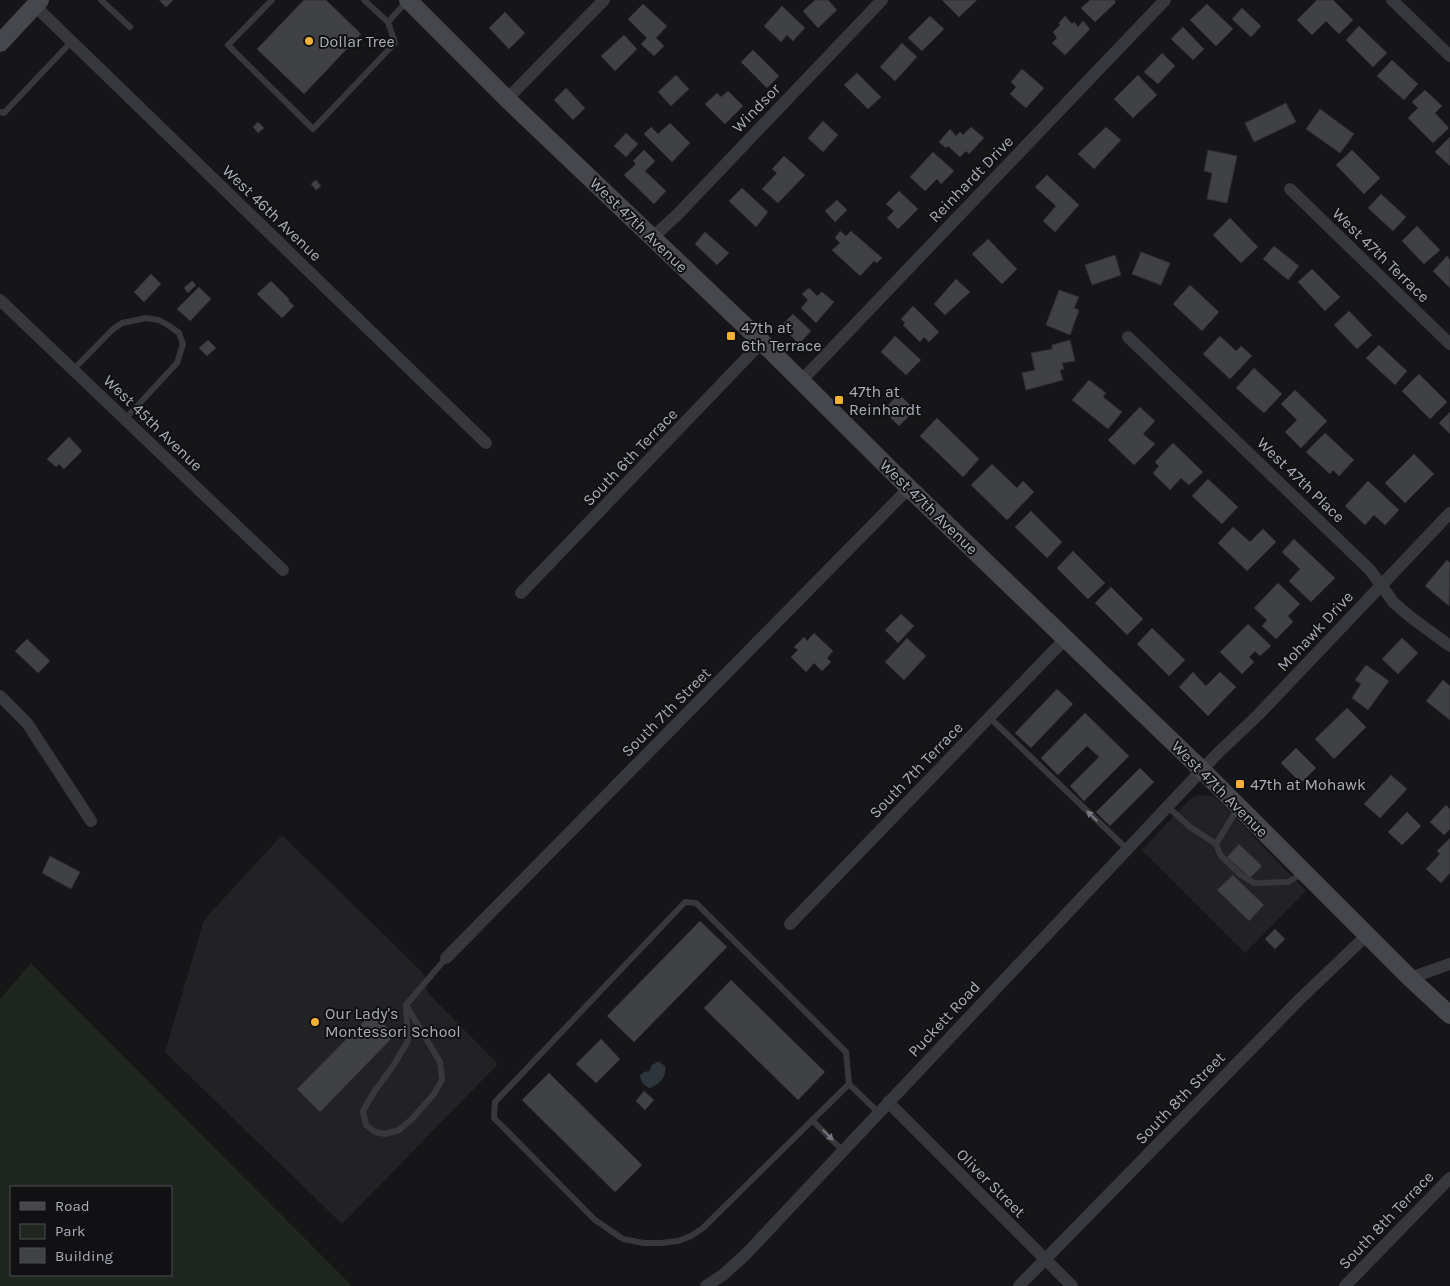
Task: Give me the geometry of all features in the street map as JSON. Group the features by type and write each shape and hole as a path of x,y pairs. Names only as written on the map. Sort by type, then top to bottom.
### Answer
{"street":[{"name":"West 47th Avenue","path":"408,0 507,99 762,342 909,488 1202,770 1410,978 1450,1015"},
{"path":"507,99 604,0"},
{"name":"Windsor","path":"652,238 882,0"},
{"name":"Reinhardt Drive","path":"801,381 1165,0"},
{"path":"1392,0 1450,56"},
{"path":"0,43 38,3"},
{"name":"West 46th Avenue","path":"38,3 72,41 486,443"},
{"name":"West 47th Terrace","path":"1290,189 1450,344"},
{"name":"West 45th Avenue","path":"0,300 283,570"},
{"name":"West 47th Place","path":"1128,337 1370,570 1394,603 1450,646"},
{"name":"South 6th Terrace","path":"521,593 762,342"},
{"name":"South 7th Street","path":"446,958 909,488"},
{"name":"Mohawk Drive","path":"1202,770 1259,714 1450,513"},
{"name":"South 7th Terrace","path":"790,924 1065,639"},
{"path":"0,696 27,723 91,821"},
{"name":"Puckett Road","path":"706,1286 723,1275 746,1254 1202,770"},
{"name":"South 8th Street","path":"1019,1286 1300,999 1367,935"},
{"path":"1410,978 1450,964"},
{"name":"Oliver Street","path":"888,1102 1072,1286"},
{"name":"South 8th Terrace","path":"1345,1286 1450,1178"}],"lane":[{"path":"101,0 130,27"},
{"path":"272,0 228,45 313,129 395,42 388,22 364,0"},
{"path":"388,22 408,0"},
{"path":"0,112 4,113 72,41"},
{"path":"73,370 112,330 122,323 146,318 159,320 179,333 183,344 177,363 125,419"},
{"path":"989,718 1127,849"},
{"path":"1168,806 1190,827 1216,844 1221,856 1241,875 1254,883 1288,882 1304,873"},
{"path":"1216,844 1228,821 1239,807"},
{"path":"849,1084 703,1228 685,1238 661,1243 624,1239 595,1220 494,1118 495,1102 685,902 696,902 846,1052 849,1084 879,1113"},
{"path":"406,1005 424,1032 440,1062 442,1080 434,1094 412,1119 399,1130 385,1134 375,1132 366,1125 363,1111 408,1041 406,1005 446,958"},
{"path":"812,1120 843,1151"}],"shaded area":[{"path":"1198,795 1216,798 1306,891 1245,953 1142,850 1189,800"},
{"name":"Our Lady's Montessori School","path":"282,835 423,973 428,993 498,1064 342,1224 165,1052 204,920"},
{"path":"657,1062 665,1066 665,1074 660,1082 650,1088 643,1083 640,1075 650,1071 651,1066"}],"green space":[{"path":"31,963 352,1286 0,1286 0,999"}],"building":[{"path":"159,0 173,0 166,7"},
{"name":"Dollar Tree","path":"304,0 326,0 361,34 304,94 257,49"},
{"path":"815,0 828,0 837,10 818,28 803,11"},
{"path":"942,0 977,0 959,17"},
{"path":"1090,0 1114,0 1116,2 1095,22 1081,8"},
{"path":"1317,0 1333,0 1353,20 1339,34 1326,21 1312,35 1297,20"},
{"path":"643,4 667,26 656,38 664,46 654,56 641,44 647,38 628,19"},
{"path":"1207,4 1233,29 1216,46 1190,20"},
{"path":"782,6 805,28 793,41 787,35 781,42 764,26"},
{"path":"1242,8 1261,26 1251,37 1232,19"},
{"path":"505,12 525,33 509,49 489,28"},
{"path":"930,16 944,29 922,51 908,38"},
{"path":"1065,16 1072,24 1074,22 1078,27 1083,21 1090,29 1065,55 1052,43 1057,38 1053,32"},
{"path":"1359,26 1387,53 1373,67 1346,40"},
{"path":"1183,27 1204,49 1193,60 1171,39"},
{"path":"624,35 637,49 615,71 601,56"},
{"path":"902,43 917,57 895,81 880,67"},
{"path":"753,50 779,76 767,88 741,62"},
{"path":"1162,53 1175,66 1158,84 1144,72"},
{"path":"1392,60 1418,84 1404,100 1377,76"},
{"path":"1022,69 1044,88 1026,108 1010,94 1016,87 1011,82"},
{"path":"857,73 881,97 868,109 844,85"},
{"path":"676,75 689,89 671,106 658,92"},
{"path":"1138,75 1157,95 1133,118 1114,99"},
{"path":"566,88 585,108 573,120 554,100"},
{"path":"1425,90 1442,106 1435,113 1449,128 1433,143 1408,118 1418,108 1412,102"},
{"path":"728,91 743,106 725,124 705,104 717,93 721,97"},
{"path":"1286,103 1296,122 1254,142 1245,123"},
{"path":"1320,109 1354,134 1340,153 1306,129"},
{"path":"823,121 838,135 823,152 808,138"},
{"path":"258,122 264,128 258,133 253,127"},
{"path":"670,123 690,143 672,162 644,134 651,127 658,134"},
{"path":"971,127 984,138 969,154 966,151 960,157 948,146 946,148 939,142 950,129 956,136 960,132 963,135"},
{"path":"1106,127 1121,140 1094,169 1078,154"},
{"path":"626,133 638,144 626,157 614,146"},
{"path":"1450,137 1450,166 1435,152"},
{"path":"644,150 655,161 645,171 666,191 654,204 624,175 636,164 633,161"},
{"path":"1208,150 1237,156 1227,203 1207,199 1212,173 1204,171"},
{"path":"1352,150 1380,178 1364,194 1336,165"},
{"path":"933,152 954,171 941,184 937,179 925,191 910,177"},
{"path":"784,156 805,175 778,203 762,189 777,173 772,169"},
{"path":"1047,175 1079,205 1055,232 1043,221 1056,206 1035,187"},
{"path":"316,180 321,186 316,190 311,184"},
{"path":"742,188 768,212 756,227 729,201"},
{"path":"899,191 918,209 898,229 887,218 894,211 886,204"},
{"path":"1381,194 1406,217 1393,231 1368,208"},
{"path":"837,200 847,210 835,222 825,211"},
{"path":"1230,218 1258,247 1241,263 1213,235"},
{"path":"1417,226 1440,250 1424,264 1402,241"},
{"path":"840,231 846,236 851,231 882,258 877,263 874,261 860,276 832,250 840,243 835,238"},
{"path":"705,232 729,253 717,265 695,244"},
{"path":"988,239 1017,269 1002,284 972,254"},
{"path":"1274,246 1299,266 1288,280 1263,259"},
{"path":"1141,252 1170,263 1161,285 1132,274"},
{"path":"1115,255 1121,275 1092,285 1085,265"},
{"path":"1447,256 1450,260 1450,288 1433,271"},
{"path":"1312,269 1340,297 1325,311 1298,282"},
{"path":"151,274 161,284 144,302 134,292"},
{"path":"956,279 970,292 945,315 934,304"},
{"path":"192,281 196,285 188,293 184,288"},
{"path":"271,281 294,306 282,318 257,294"},
{"path":"1190,285 1219,312 1202,331 1173,304"},
{"path":"199,287 211,299 190,321 177,309"},
{"path":"809,288 817,296 822,292 834,302 816,323 801,308 808,300 802,294"},
{"path":"1059,290 1079,297 1074,308 1079,310 1070,335 1046,325"},
{"path":"913,306 939,332 929,342 924,337 920,342 903,325 905,323 901,319"},
{"path":"1349,311 1372,335 1357,349 1334,325"},
{"path":"793,314 811,331 799,344 781,326"},
{"path":"895,336 921,360 906,375 881,352"},
{"path":"1220,336 1236,351 1241,346 1252,356 1230,379 1203,354"},
{"path":"208,340 216,348 207,356 199,348"},
{"path":"1070,340 1075,361 1062,363 1064,369 1060,370 1063,380 1026,390 1022,373 1035,370 1031,353 1052,349 1052,345"},
{"path":"1379,345 1407,371 1395,385 1366,358"},
{"path":"1254,368 1282,394 1264,413 1236,388"},
{"path":"1419,374 1447,402 1430,419 1402,391"},
{"path":"1089,380 1106,393 1103,397 1122,412 1108,429 1072,400"},
{"path":"1295,390 1327,421 1301,448 1285,432 1297,420 1281,404"},
{"path":"899,394 915,410 899,426 883,410"},
{"path":"1140,407 1155,421 1143,434 1155,444 1134,465 1108,440"},
{"path":"1450,412 1450,434 1439,423"},
{"path":"937,418 979,459 963,477 920,436"},
{"path":"1325,433 1354,460 1339,476 1333,470 1330,474 1306,452"},
{"path":"69,437 82,451 64,469 59,464 56,467 47,459"},
{"path":"1173,443 1203,472 1189,485 1181,478 1170,490 1153,473 1159,466 1155,462"},
{"path":"1414,454 1434,474 1405,503 1385,483"},
{"path":"992,464 1017,488 1023,481 1034,492 1007,520 971,485"},
{"path":"1208,479 1238,507 1222,524 1192,496"},
{"path":"1368,481 1399,510 1385,525 1374,515 1365,525 1345,506"},
{"path":"1031,511 1062,542 1047,558 1015,527"},
{"path":"1233,527 1250,542 1263,529 1276,542 1247,571 1218,543"},
{"path":"1294,539 1335,578 1311,602 1289,581 1300,569 1282,552"},
{"path":"1073,551 1105,583 1088,599 1057,568"},
{"path":"1447,560 1450,563 1449,606 1425,586"},
{"path":"1278,583 1300,604 1288,616 1293,622 1276,639 1262,626 1267,620 1254,608"},
{"path":"1111,587 1143,619 1127,635 1095,603"},
{"path":"901,614 914,626 898,643 885,630"},
{"path":"1248,624 1271,646 1260,656 1255,651 1249,657 1254,662 1242,674 1220,652"},
{"path":"1152,628 1185,660 1169,676 1137,644"},
{"path":"814,633 833,651 827,658 831,662 822,671 814,663 806,672 791,657 798,650 794,647 804,637 807,641"},
{"path":"907,638 926,656 904,680 885,662"},
{"path":"1402,638 1418,653 1398,674 1382,659"},
{"path":"27,639 50,661 38,673 15,651"},
{"path":"1366,665 1389,681 1368,710 1352,698 1361,684 1355,680"},
{"path":"1193,672 1206,686 1220,672 1236,687 1208,716 1179,687"},
{"path":"1443,680 1450,686 1450,720 1426,701"},
{"path":"1057,689 1073,704 1031,748 1015,733"},
{"path":"1347,708 1366,727 1334,759 1315,739"},
{"path":"1085,713 1129,756 1084,801 1070,786 1099,757 1087,746 1058,775 1041,758"},
{"path":"1296,748 1316,768 1301,783 1281,763"},
{"path":"1140,768 1154,782 1110,826 1096,812"},
{"path":"1391,775 1407,789 1380,818 1364,804"},
{"path":"1446,805 1450,809 1450,829 1444,835 1430,822"},
{"path":"1407,812 1421,826 1402,845 1388,832"},
{"path":"1450,838 1450,873 1441,883 1426,869 1440,854 1437,851"},
{"path":"1239,844 1262,866 1250,878 1227,857"},
{"path":"50,856 80,872 71,889 42,873"},
{"path":"1233,875 1264,905 1249,921 1217,890"},
{"path":"700,921 727,947 634,1042 607,1016"},
{"path":"1275,929 1285,939 1275,949 1265,939"},
{"path":"731,980 825,1072 798,1100 704,1008"},
{"path":"372,1013 395,1035 320,1112 297,1089"},
{"path":"601,1039 620,1059 596,1083 576,1064"},
{"path":"549,1073 642,1165 615,1192 522,1100"},
{"path":"644,1091 654,1100 645,1110 636,1101"}],"place":[{"name":"Dollar Tree","path":"309,41"},
{"name":"47th at 6th Terrace","path":"731,336"},
{"name":"47th at Reinhardt","path":"839,400"},
{"name":"47th at Mohawk","path":"1240,784"},
{"name":"Our Lady's Montessori School","path":"315,1022"}]}
